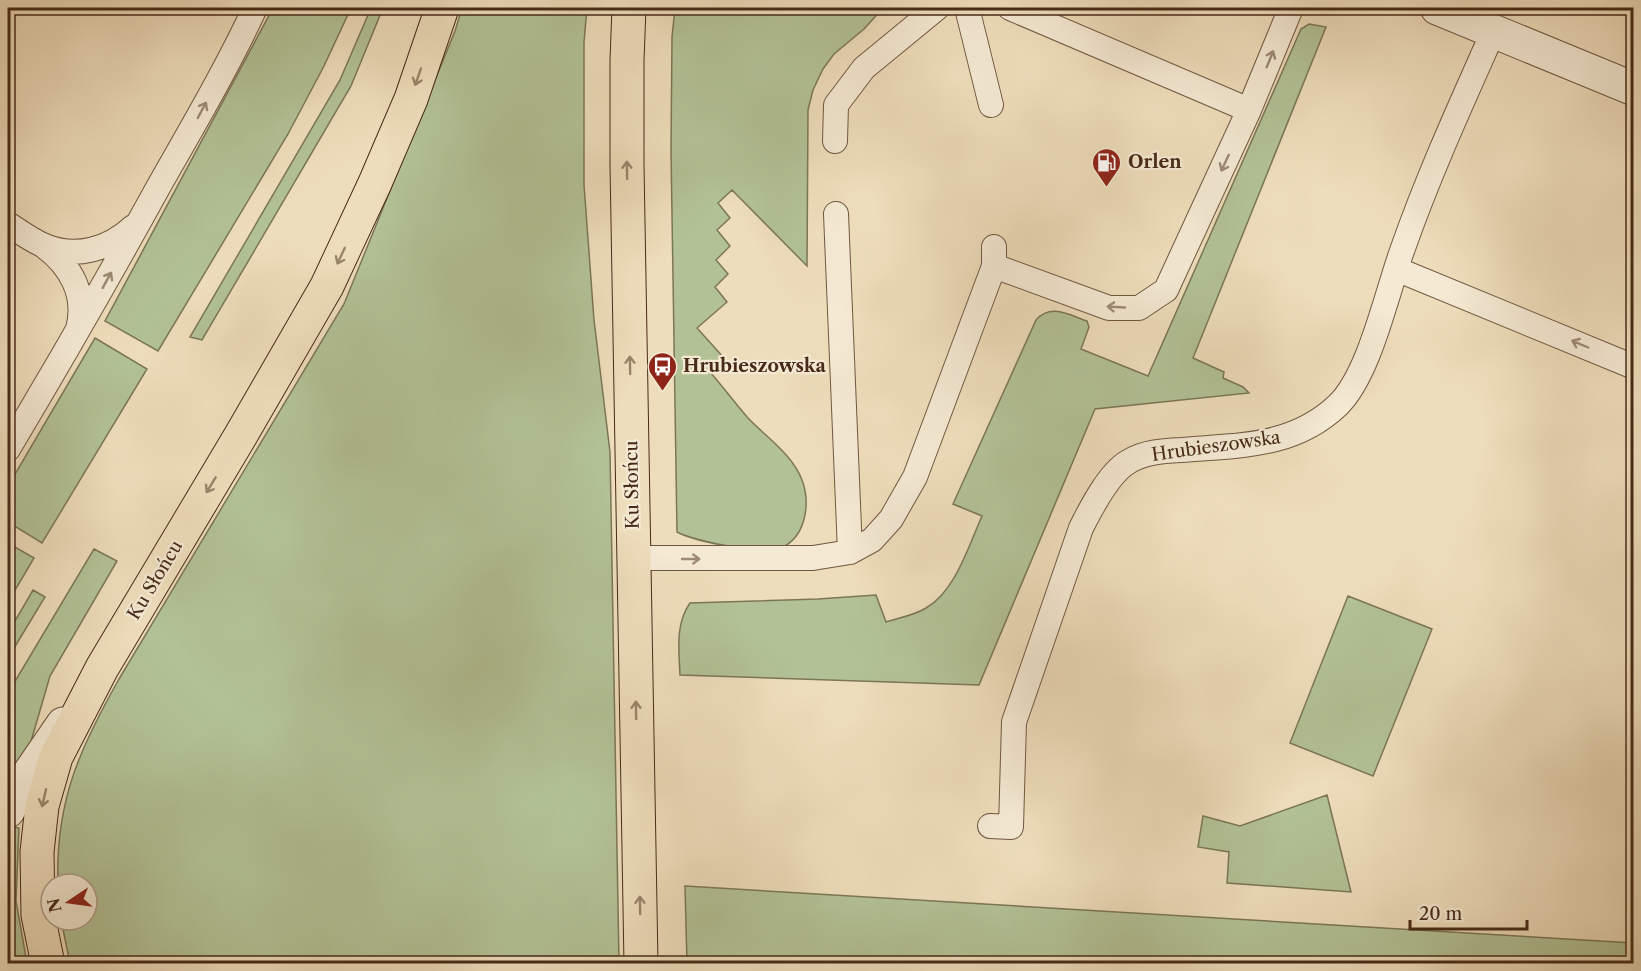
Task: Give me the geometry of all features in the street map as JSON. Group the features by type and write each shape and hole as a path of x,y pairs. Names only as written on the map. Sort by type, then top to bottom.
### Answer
{"main road":[{"name":"Ku Słońcu","path":"48,963 38,915 37,852 40,818 56,757 102,668 327,286 398,131 442,8"},
{"name":"Ku Słońcu","path":"629,8 626,112 641,963"}],"street":[{"path":"1437,8 1634,88"},
{"name":"Ku Słońcu","path":"8,811 30,772 102,668"}],"lane":[{"path":"8,449 151,201 255,8"},
{"path":"835,141 836,105 864,68 937,8"},
{"path":"967,8 991,105"},
{"path":"1010,8 1249,110"},
{"path":"633,558 813,558 850,552 872,540 891,519 915,477 994,257 1109,308 1139,308 1166,290 1249,110 1291,8"},
{"name":"Hrubieszowska","path":"990,826 1011,827 1014,722 1081,528 1096,499 1128,462 1152,452 1251,444 1283,439 1313,426 1339,405 1355,382 1369,351 1402,249 1444,142 1494,30"},
{"path":"44,246 79,252 100,248 118,240 134,226 151,201"},
{"path":"836,214 850,552"},
{"path":"8,224 44,246 64,262 71,274 79,301 81,315 78,331"},
{"path":"1396,269 1634,367"}],"green space":[{"path":"273,8 351,8 288,134 158,351 105,321"},
{"path":"371,8 383,8 351,86 202,340 190,337 340,80"},
{"path":"462,8 587,8 584,42 584,185 594,320 610,452 619,963 70,963 64,932 99,932 99,872 58,872 61,827 66,801 82,753 119,679 344,304 455,31"},
{"path":"675,8 883,8 864,29 834,54 823,69 813,90 808,110 807,266 732,190 718,203 730,218 717,230 730,246 716,260 728,274 715,287 727,302 697,328 724,358 710,372 748,418 786,454 802,480 806,507 802,525 792,540 776,549 748,549 699,540 677,532 671,150 672,37"},
{"path":"1309,24 1326,27 1193,358 1224,372 1223,378 1243,387 1249,393 1095,409 979,685 680,675 680,629 690,603 876,595 886,622 917,613 936,601 953,580 982,516 953,504 1036,320 1054,311 1087,321 1089,327 1081,349 1148,376 1301,29"},
{"path":"95,338 147,369 42,543 8,522 8,486"},
{"path":"8,543 34,558 8,602"},
{"path":"94,549 117,561 50,676 30,745 8,782 8,693"},
{"path":"33,590 45,597 8,658 8,633"},
{"path":"1348,596 1432,629 1373,776 1290,743"},
{"path":"1327,795 1351,892 1227,883 1229,852 1198,847 1203,816 1240,826"},
{"path":"15,827 19,828 16,901 27,963 8,963 8,840"},
{"path":"685,886 1633,943 1633,963 687,963"}],"place":[{"name":"Orlen","path":"1107,188"},
{"name":"Hrubieszowska","path":"662,392"}]}
